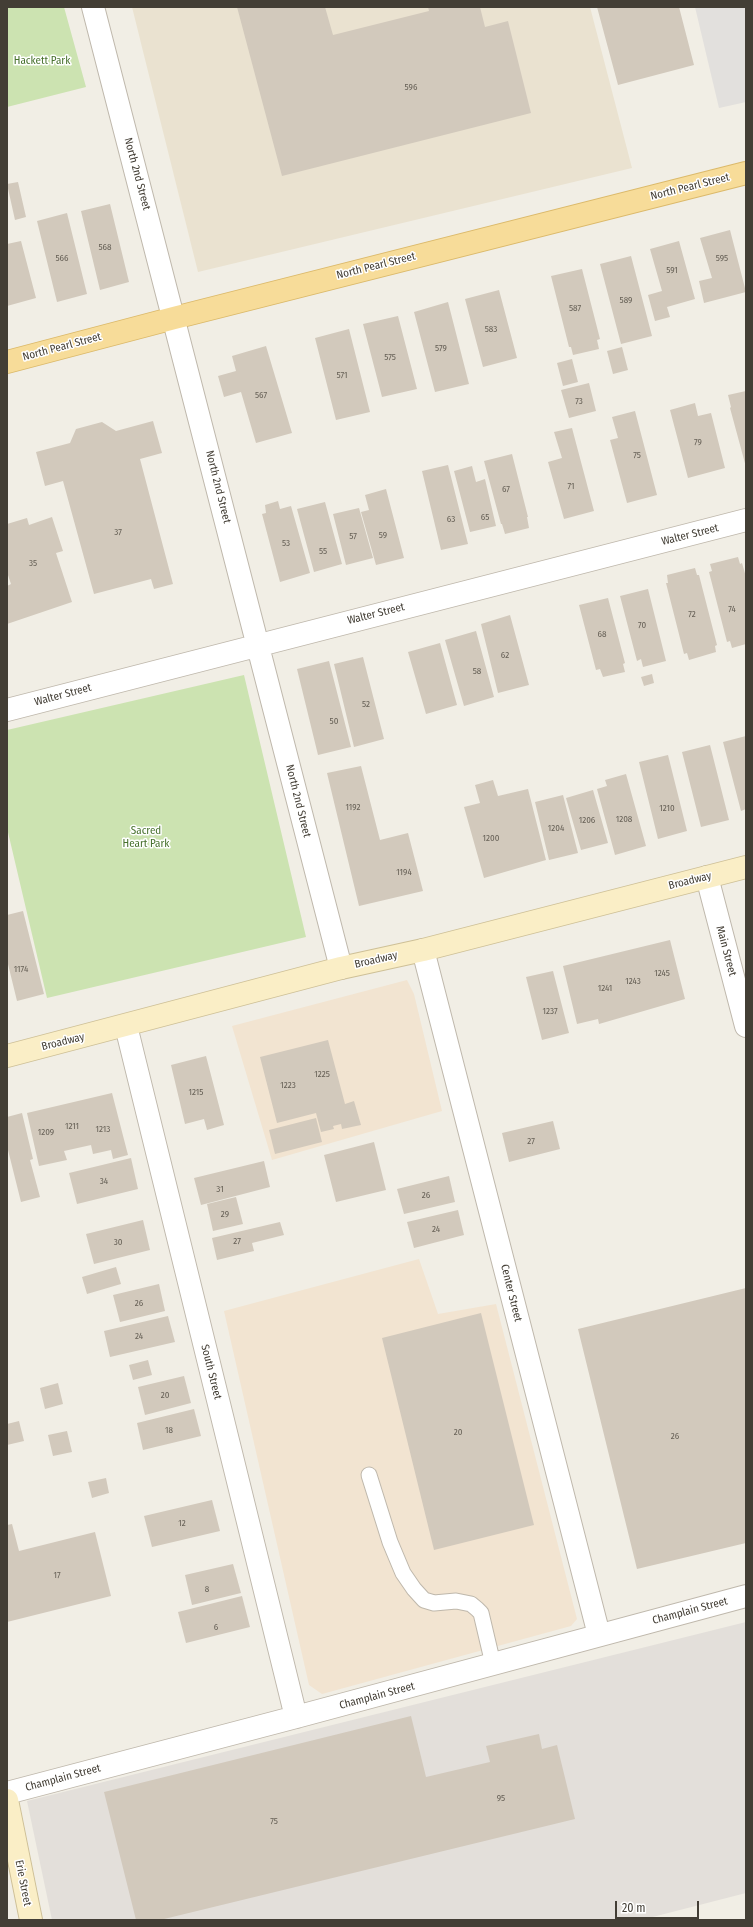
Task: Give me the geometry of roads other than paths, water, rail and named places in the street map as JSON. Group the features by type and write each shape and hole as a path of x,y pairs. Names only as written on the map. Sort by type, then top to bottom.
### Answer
{"main road":[{"name":"North Pearl Street","path":"7,362 174,318 746,173"}],"street":[{"name":"North 2nd Street","path":"94,7 341,968"},
{"name":"Walter Street","path":"7,710 258,644 746,520"},
{"name":"Broadway","path":"7,1056 126,1026 341,968 423,950 746,867"},
{"name":"Main Street","path":"707,877 746,1026"},
{"name":"Center Street","path":"423,950 599,1635"},
{"name":"South Street","path":"126,1026 296,1717"},
{"name":"Champlain Street","path":"7,1793 746,1596"},
{"name":"Erie Street","path":"7,1800 31,1920"}],"lane":[{"path":"369,1475 390,1542 403,1574 424,1600 434,1603 456,1601 471,1604 477,1609 480,1613 493,1664"}],"park label":[{"name":"Hackett Park","path":"42,61"},
{"name":"Sacred Heart Park","path":"146,837"}]}
